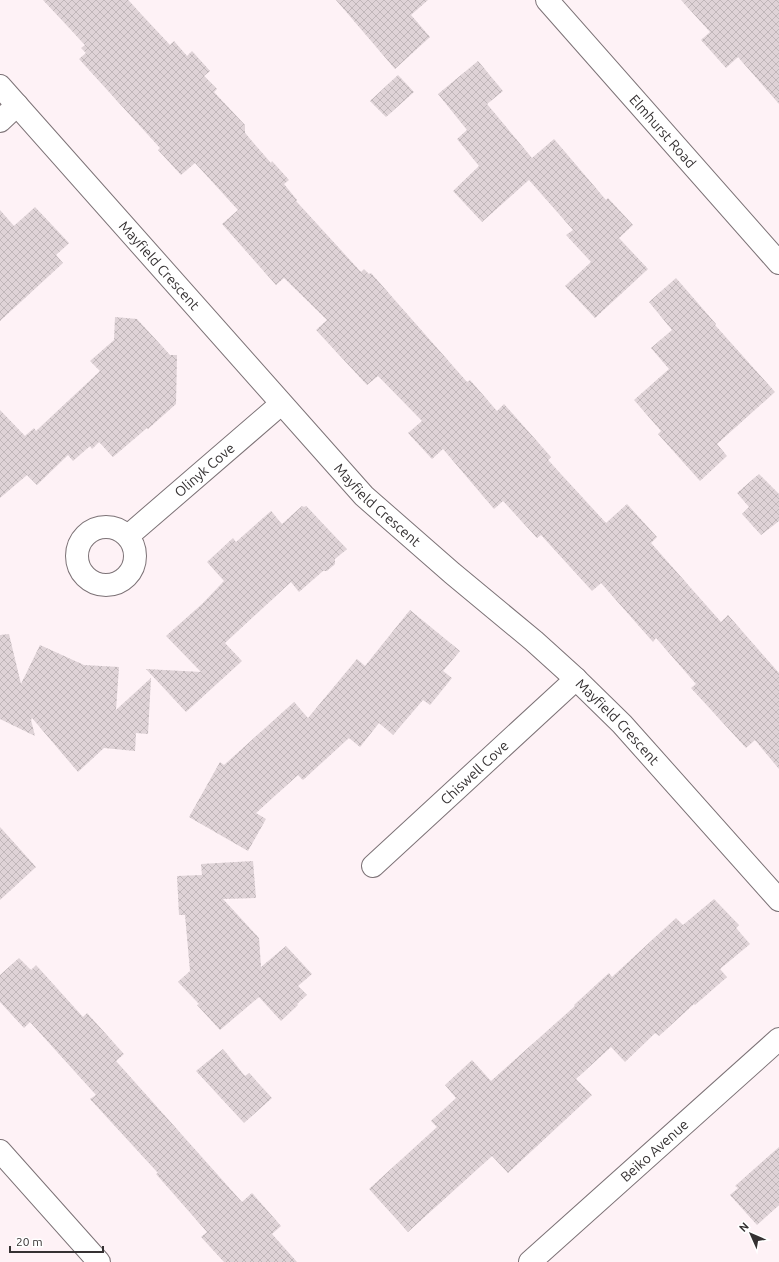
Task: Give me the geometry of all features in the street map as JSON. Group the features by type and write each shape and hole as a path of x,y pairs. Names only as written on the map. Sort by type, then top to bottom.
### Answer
{"street":[{"name":"Elmhurst Road","path":"547,0 779,263"},
{"name":"Mayfield Crescent","path":"0,86 280,404 364,496 452,573 534,641 622,724 779,900"},
{"path":"0,121 18,105"},
{"name":"Olinyk Cove","path":"128,536 280,404"},
{"name":"Chiswell Cove","path":"373,866 576,680"},
{"name":"Beiko Avenue","path":"530,1262 779,1038"},
{"path":"3,1161 98,1262"}],"building":[{"path":"43,0 128,0 170,45 174,41 187,56 192,51 210,71 204,76 217,89 214,92 245,125 245,133 271,163 272,161 289,180 284,184 297,200 296,201 361,272 364,269 369,274 371,273 467,382 470,380 497,411 504,404 551,457 548,460 606,523 627,504 657,537 651,543 721,622 728,615 779,673 779,769 755,740 746,748 691,688 696,684 656,638 653,642 601,583 592,591 541,535 537,538 503,501 494,509 443,449 432,459 408,433 422,421 378,376 367,385 316,330 327,320 284,278 276,285 222,224 238,210 195,163 181,175 158,150 160,148 79,59 86,53 81,48 85,45"},
{"path":"336,0 428,0 411,15 430,37 395,69"},
{"path":"681,0 779,0 779,104 738,57 726,68 701,40 710,32"},
{"path":"478,61 503,91 487,104 532,158 554,139 606,200 608,198 633,225 619,238 648,269 595,318 565,286 591,262 566,235 573,230 529,180 482,222 453,191 479,166 457,139 467,130 438,94"},
{"path":"398,75 414,92 386,117 370,101"},
{"path":"35,207 69,243 56,255 63,263 0,321 0,210 14,226"},
{"path":"676,278 716,324 715,325 775,392 717,444 727,456 700,481 658,434 661,431 634,400 669,369 651,348 672,330 649,302"},
{"path":"115,317 137,319 170,355 177,355 176,404 113,457 99,442 92,449 90,446 73,461 68,455 37,485 27,475 0,498 0,410 25,436 34,428 36,431 100,371 90,361 114,340"},
{"path":"759,474 779,494 779,521 761,535 742,514 749,507 737,493"},
{"path":"302,506 306,506 347,549 335,559 335,564 327,571 323,571 299,592 291,582 225,643 242,661 186,712 146,669 201,672 166,636 202,604 224,581 207,562 233,538 236,542 271,511 282,524"},
{"path":"410,610 460,651 443,671 452,678 430,705 423,700 393,735 379,723 360,747 349,738 303,780 298,775 256,813 266,819 248,851 189,817 220,762 224,765 294,702 308,718 357,659 365,666"},
{"path":"9,634 21,684 40,645 84,665 119,667 116,710 151,678 148,734 136,733 135,751 104,748 78,772 32,718 31,720 35,736 0,719 0,635"},
{"path":"0,827 36,867 0,900"},
{"path":"253,861 256,898 223,899 259,938 261,967 286,946 312,974 298,986 307,995 281,1021 259,997 220,1030 197,1005 199,1004 178,982 190,971 185,915 179,915 177,876 202,875 201,864"},
{"path":"714,899 739,925 736,928 750,944 720,969 727,977 695,1005 694,1004 659,1036 655,1033 625,1062 611,1047 576,1079 592,1095 508,1173 492,1156 408,1232 369,1189 437,1127 431,1121 456,1098 445,1085 472,1060 491,1081 575,1006 574,1005 609,973 612,977 676,918 683,925"},
{"path":"19,958 31,970 36,965 83,1017 87,1013 124,1054 116,1061 242,1202 252,1193 281,1226 272,1234 297,1262 224,1262 201,1237 207,1232 156,1174 158,1173 90,1099 96,1095 30,1022 24,1028 0,1002 0,975"},
{"path":"223,1049 245,1076 249,1073 272,1098 244,1123 196,1071"},
{"path":"779,1147 779,1205 757,1225 730,1195 738,1188 735,1186"}]}
